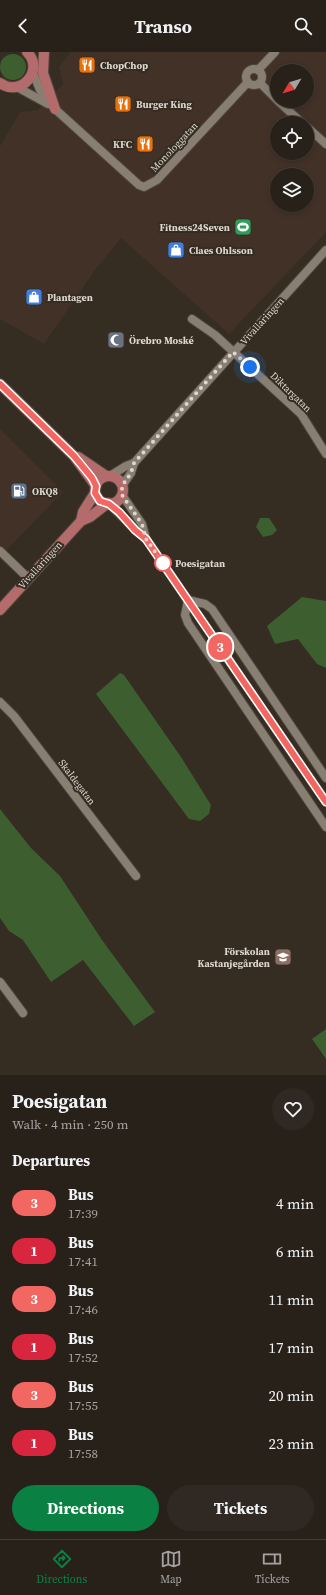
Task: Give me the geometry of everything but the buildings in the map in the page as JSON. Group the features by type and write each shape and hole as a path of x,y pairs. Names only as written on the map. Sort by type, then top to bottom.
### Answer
{"main road":[{"path":"44,52 43,73 55,109"},
{"path":"0,94 27,82 33,73 32,54"},
{"path":"0,83 14,87"},
{"path":"0,384 74,456 96,490 100,501 108,504 118,501 122,491 118,480 108,476 74,456"},
{"path":"96,490 98,481 108,476"},
{"name":"Vivallaringen","path":"81,521 83,512 96,490"},
{"name":"Vivallaringen","path":"0,610 81,521 90,517 108,504"}],"street":[{"path":"258,70 275,52"},
{"path":"252,69 258,70 263,76 260,83 254,86 248,82 246,78 248,72 252,69"},
{"name":"Monologgatan","path":"33,73 40,90 55,109 139,185 146,186 157,180 248,82"},
{"path":"260,83 270,94"},
{"name":"Monologgatan","path":"14,87 55,109"},
{"path":"285,108 294,116"},
{"path":"314,133 326,144"},
{"name":"Vivallaringen","path":"122,491 134,463 326,250"},
{"name":"Diktargatan","path":"192,319 215,335 301,414 326,454"},
{"name":"Vivallaringen","path":"108,476 134,463"},
{"path":"122,491 142,524 146,539"},
{"path":"108,504 146,539 326,802"},
{"path":"0,551 28,578"},
{"path":"188,600 205,604 212,609 326,778"},
{"path":"188,600 185,615 188,623 326,827"},
{"name":"Skaldegatan","path":"0,702 14,716 136,876"},
{"path":"0,982 23,1013"}],"shaded area":[{"path":"71,52 326,52 326,232 229,334 121,238 95,270 44,344 0,319 0,146 20,112 38,110 63,84 59,67"},
{"path":"0,429 63,492 0,557"}],"green space":[{"path":"13,54 22,58 26,67 22,76 13,80 4,76 0,67 4,58"},
{"path":"260,518 269,518 277,530 272,535 263,537 256,527"},
{"path":"302,597 326,601 326,668 317,664 298,639 275,644 267,626"},
{"path":"120,673 124,675 181,757 211,805 209,814 200,821 189,819 96,694"},
{"path":"0,809 31,848 60,876 102,940 155,1012 134,1026 83,960 51,982 23,940 9,931 0,918"},
{"path":"326,1029 326,1059 312,1039"}],"bus line":[{"name":"3","path":"0,384 74,456 92,478 96,486 95,493 100,501 109,504 119,512 135,530 146,539 326,802"}],"place":[{"name":"ChopChop","path":"87,65"},
{"name":"Burger King","path":"123,104"},
{"name":"KFC","path":"145,144"},
{"name":"Fitness24Seven","path":"243,227"},
{"name":"Claes Ohlsson","path":"176,250"},
{"name":"Plantagen","path":"34,297"},
{"name":"Örebro Moské","path":"116,340"},
{"name":"OKQ8","path":"19,491"},
{"name":"Poesigatan","path":"163,563"},
{"name":"Förskolan Kastanjegården","path":"283,957"}],"route":[{"path":"163,563 146,539 142,524 126,504 122,495 122,486 131,473 134,463 233,352 250,367"}]}
